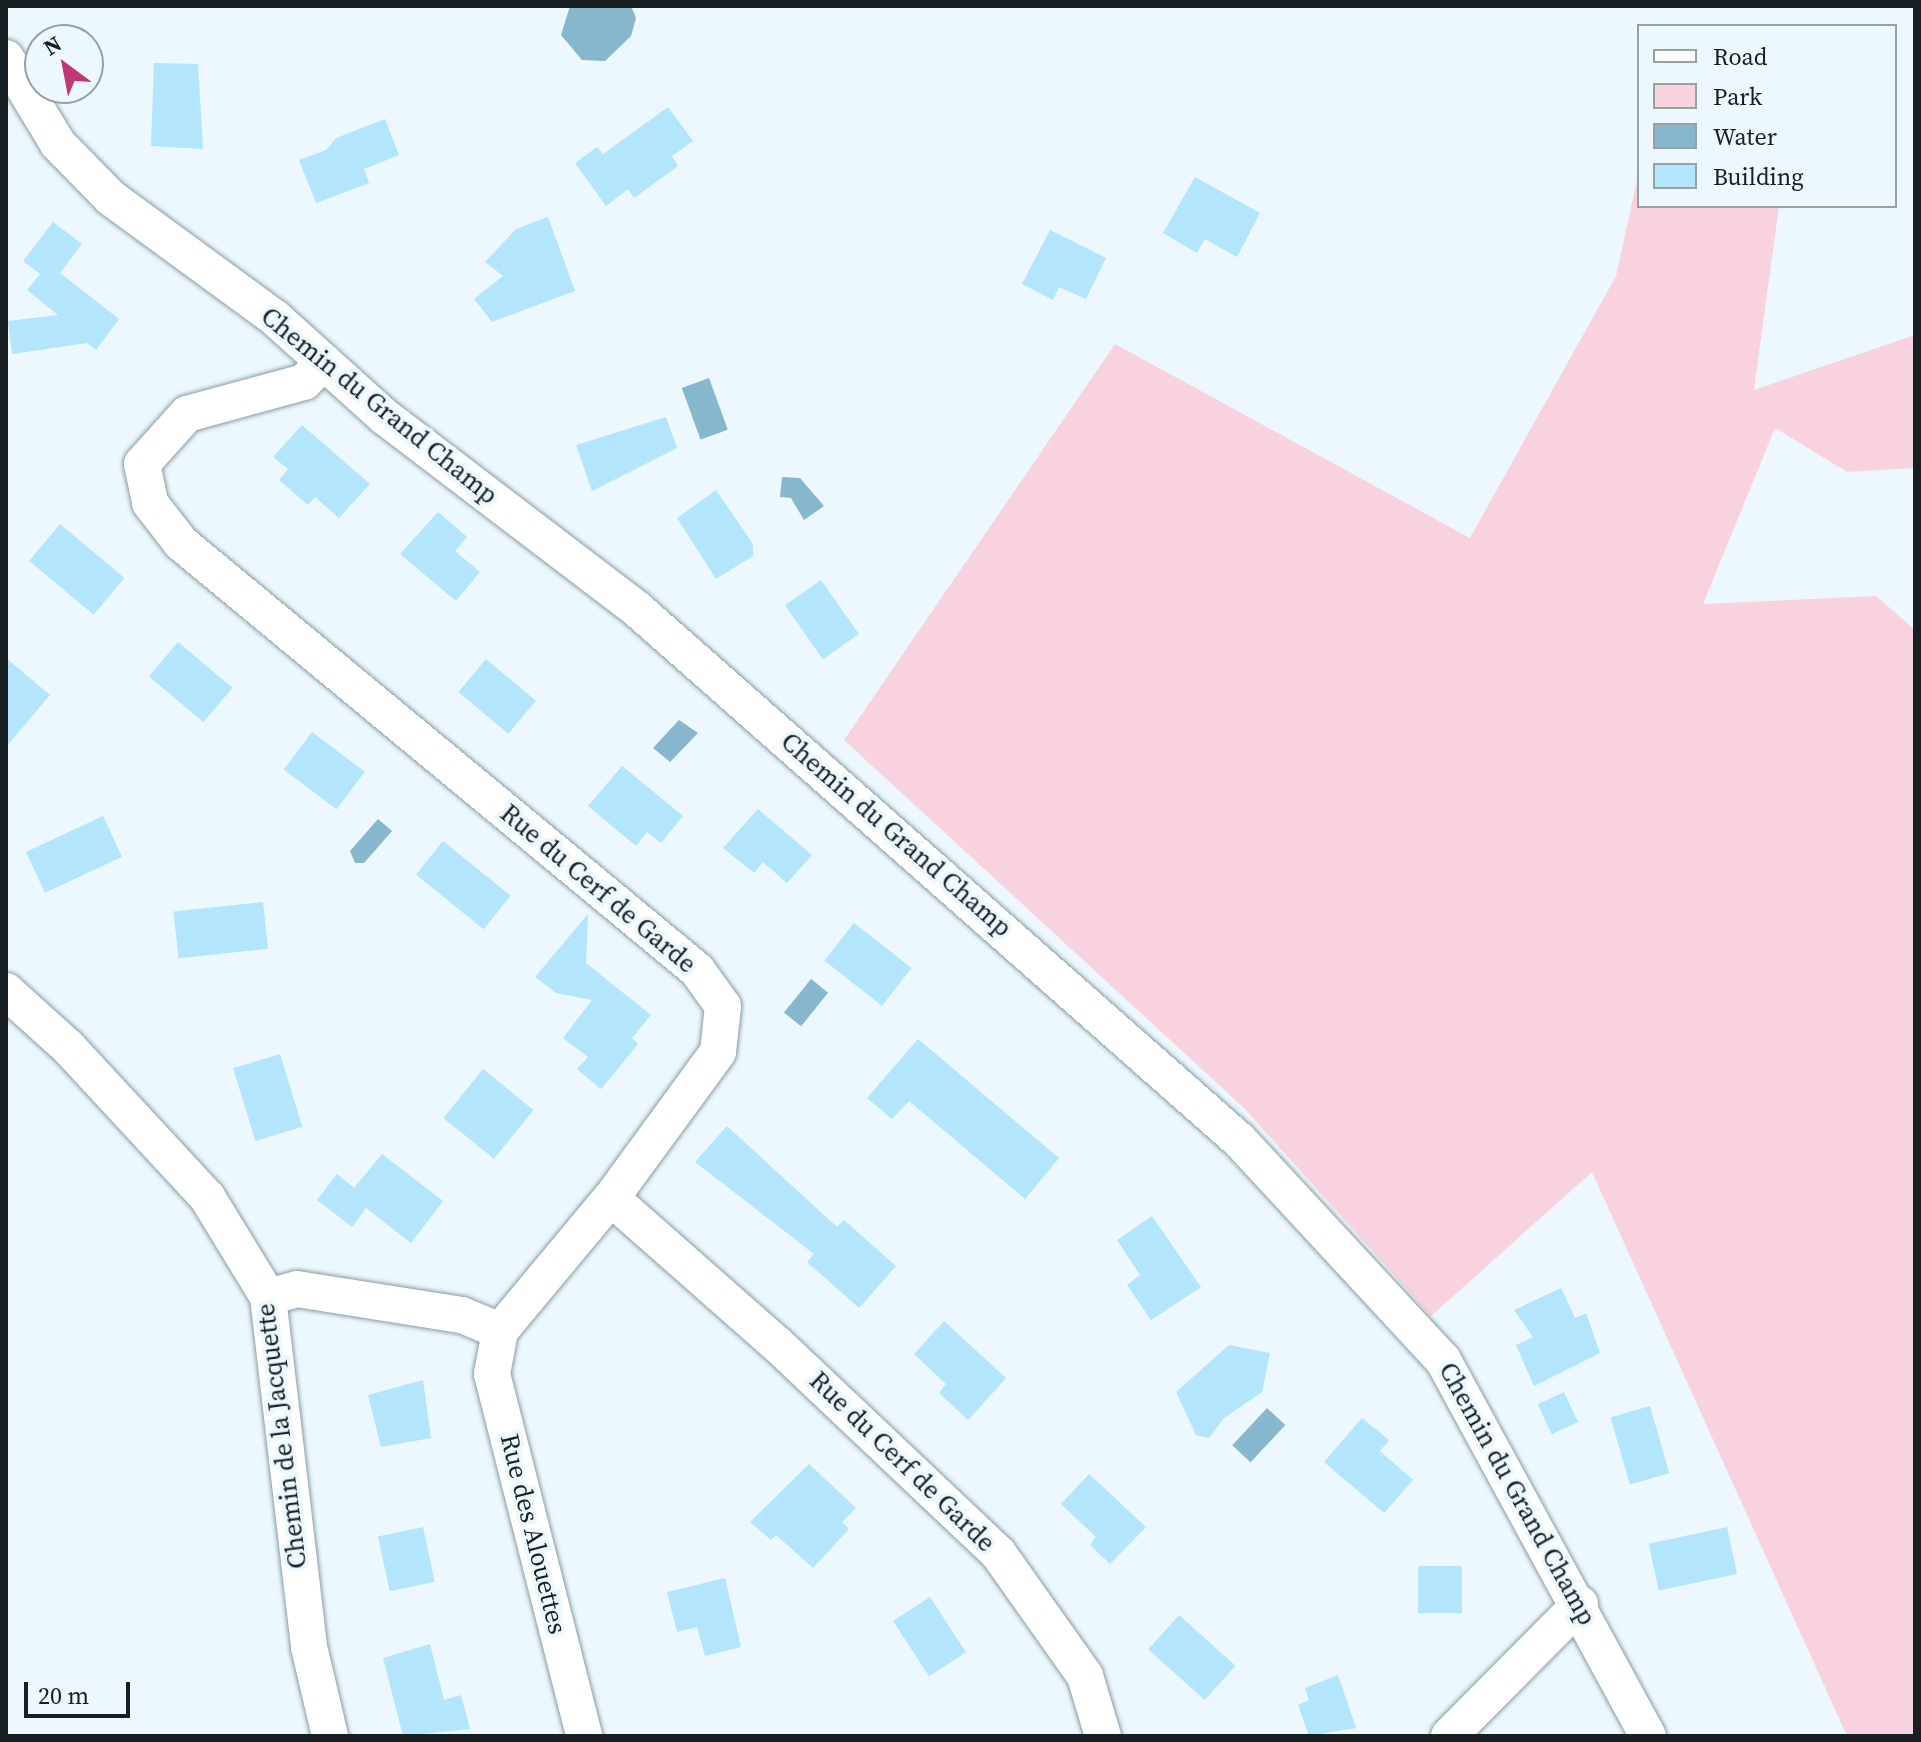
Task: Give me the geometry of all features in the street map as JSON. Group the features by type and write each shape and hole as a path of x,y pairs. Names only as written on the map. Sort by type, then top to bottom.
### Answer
{"street":[{"name":"Chemin du Grand Champ","path":"6,58 58,144 111,198 324,362 385,417 638,610 1239,1140 1443,1360 1580,1604 1648,1736"},
{"name":"Rue du Cerf de Garde","path":"324,362 304,382 187,414 142,464 150,503 181,543 697,970 723,1006 718,1052 611,1198 778,1345 998,1553 1085,1676 1103,1736"},
{"name":"Chemin de la Jacquette","path":"6,991 68,1047 207,1197 268,1297 298,1576 330,1736"},
{"name":"Rue des Alouettes","path":"584,1736 492,1374 500,1331 611,1198"},
{"path":"268,1297 297,1289 462,1315 500,1331"},
{"path":"1449,1736 1580,1604"}],"green space":[{"path":"1637,180 1637,208 1779,208 1754,390 1915,335 1915,468 1847,472 1775,428 1703,604 1876,596 1915,630 1915,1736 1847,1736 1592,1172 1431,1316 1244,1108 844,740 1115,344 1470,538 1616,276"}],"water":[{"path":"570,6 631,6 636,18 631,36 605,61 582,60 561,35"},
{"path":"709,378 728,430 701,440 682,388"},
{"path":"782,477 800,478 824,506 804,520 791,498 780,497"},
{"path":"679,720 698,733 670,762 653,748"},
{"path":"378,819 392,831 364,863 355,863 350,851"},
{"path":"811,979 828,993 801,1026 784,1012"},
{"path":"1267,1408 1285,1425 1251,1462 1232,1445"}],"building":[{"path":"154,63 198,64 203,149 151,146"},
{"path":"668,107 693,141 672,156 678,166 634,198 628,189 606,206 575,163 597,147 603,154"},
{"path":"385,119 399,155 364,169 369,183 316,203 299,160 326,150 336,138"},
{"path":"1195,177 1260,213 1237,257 1205,239 1197,253 1163,233"},
{"path":"548,217 575,291 492,322 474,299 503,276 485,262 516,229"},
{"path":"53,222 82,244 60,273 119,319 96,350 87,343 12,354 8,321 58,315 27,290 40,274 23,261"},
{"path":"1050,230 1106,258 1086,299 1059,287 1053,300 1022,284"},
{"path":"666,417 677,448 592,491 576,445"},
{"path":"302,425 370,484 339,518 315,497 308,505 279,480 288,469 273,457"},
{"path":"716,490 753,544 753,556 716,579 677,518"},
{"path":"438,512 467,537 455,551 480,572 456,601 400,554"},
{"path":"60,524 124,578 93,615 29,561"},
{"path":"821,580 859,634 823,659 785,605"},
{"path":"178,642 232,688 203,722 149,676"},
{"path":"6,658 50,695 6,747"},
{"path":"486,659 536,701 508,734 458,692"},
{"path":"312,732 365,772 336,809 284,770"},
{"path":"622,766 683,816 661,843 647,832 636,846 588,806"},
{"path":"758,809 812,855 787,883 763,862 754,873 723,848"},
{"path":"103,816 122,857 45,893 26,852"},
{"path":"443,841 511,896 484,929 416,874"},
{"path":"263,902 268,949 178,958 173,911"},
{"path":"588,914 586,963 651,1015 632,1038 638,1044 601,1089 577,1069 588,1057 563,1038 592,1000 556,993 535,977"},
{"path":"854,923 912,968 882,1006 824,961"},
{"path":"918,1039 1059,1158 1025,1199 909,1101 892,1119 867,1098"},
{"path":"280,1054 302,1127 255,1141 233,1068"},
{"path":"483,1069 534,1110 494,1159 443,1118"},
{"path":"727,1126 837,1227 844,1220 896,1266 859,1308 807,1262 814,1254 695,1162"},
{"path":"382,1154 443,1201 411,1243 366,1208 352,1227 317,1200 337,1174 354,1188"},
{"path":"1152,1216 1201,1287 1151,1320 1127,1285 1140,1275 1117,1240"},
{"path":"1561,1288 1575,1318 1586,1313 1600,1353 1534,1386 1516,1345 1533,1337 1514,1310"},
{"path":"944,1321 1006,1378 968,1420 939,1393 946,1384 914,1354"},
{"path":"1229,1345 1270,1353 1262,1392 1224,1418 1209,1438 1196,1435 1176,1392"},
{"path":"423,1380 431,1438 381,1447 368,1395"},
{"path":"1564,1392 1578,1422 1552,1434 1538,1404"},
{"path":"1650,1406 1669,1473 1630,1485 1611,1417"},
{"path":"1362,1418 1389,1440 1380,1451 1413,1480 1384,1513 1324,1462"},
{"path":"809,1464 856,1508 842,1522 849,1529 813,1568 776,1535 771,1540 750,1522"},
{"path":"1089,1474 1146,1527 1110,1564 1090,1545 1096,1537 1061,1504"},
{"path":"423,1527 435,1582 390,1591 378,1537"},
{"path":"1727,1527 1737,1574 1659,1591 1649,1544"},
{"path":"1418,1566 1462,1566 1462,1613 1418,1613"},
{"path":"725,1578 741,1647 705,1656 697,1627 677,1632 667,1592"},
{"path":"930,1597 966,1652 929,1676 893,1621"},
{"path":"1179,1615 1235,1666 1205,1700 1148,1649"},
{"path":"430,1644 444,1700 461,1695 470,1729 403,1736 383,1658"},
{"path":"1338,1675 1356,1728 1309,1736 1298,1705 1309,1700 1305,1688"}]}
